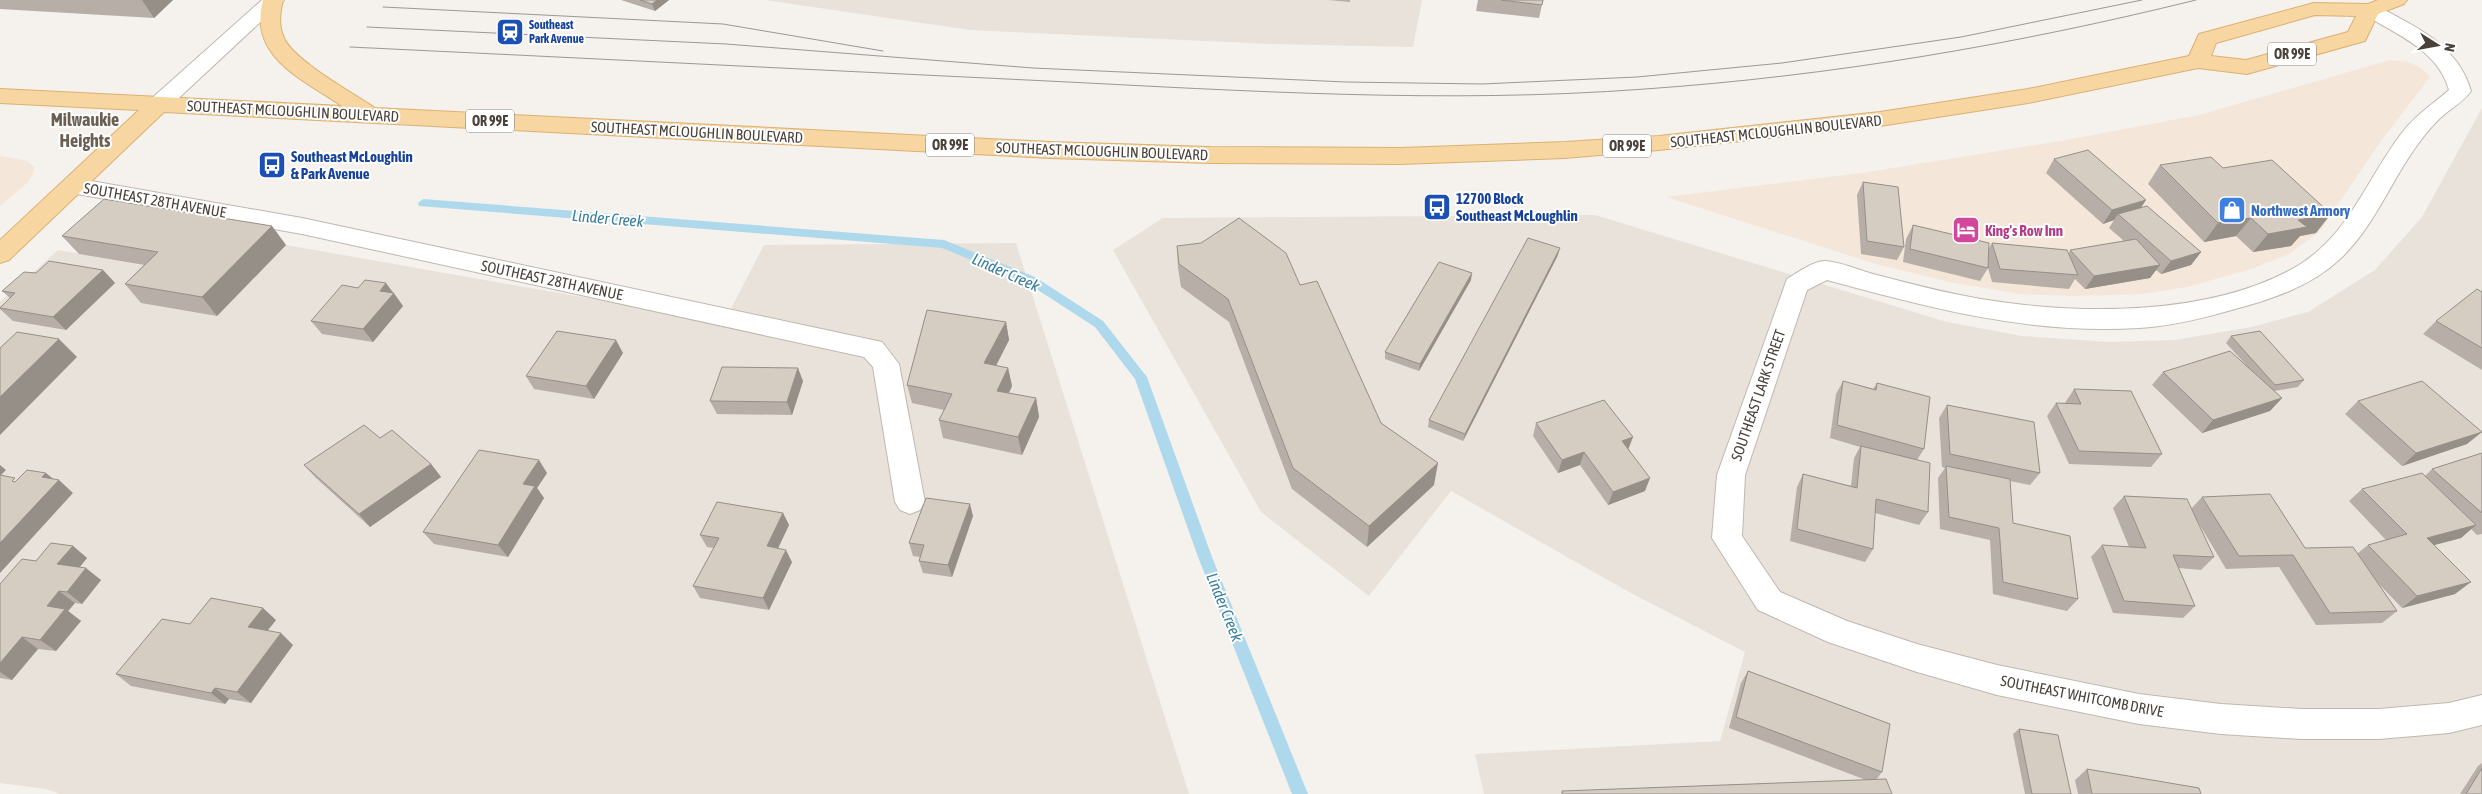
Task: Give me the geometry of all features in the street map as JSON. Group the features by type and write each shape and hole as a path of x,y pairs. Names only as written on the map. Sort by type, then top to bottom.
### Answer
{"main road":[{"path":"273,0 268,17 275,44 285,57 368,114"},
{"name":"OR 99E","path":"2198,61 2207,38 2314,9 2370,10 2397,0"},
{"name":"SOUTHEAST MCLOUGHLIN BOULEVARD","path":"0,96 1050,150 1287,156 1488,153 1716,139 1880,120 2028,96 2198,61 2247,68 2356,36 2370,10"},
{"path":"0,254 159,104"}],"street":[{"path":"159,104 273,0"},
{"name":"SOUTHEAST LARK STREET","path":"1727,538 1731,475 1796,285 1824,270 1899,292 1998,312 2078,319 2130,319 2196,310 2265,291 2309,271 2339,247 2358,224 2412,134 2437,109 2455,98 2460,91 2456,73 2443,58 2428,46 2370,10"},
{"name":"SOUTHEAST 28TH AVENUE","path":"74,186 302,226 873,348 886,364 910,502"},
{"name":"SOUTHEAST WHITCOMB DRIVE","path":"1727,538 1769,601 1839,632 1917,658 1997,680 2139,709 2221,719 2293,723 2379,724 2449,718 2482,710"}],"shaded area":[{"path":"765,0 1422,0 1413,47 1271,44 970,30"},
{"path":"2390,60 2408,62 2421,68 2430,77 2381,141 2319,232 2289,254 2251,269 2187,287 2141,294 2076,296 2021,294 1950,282 1876,264 1666,197 1862,173 2061,141 2199,115"},
{"path":"2482,108 2482,794 1484,794 1475,754 1720,741 1745,652 1627,591 1451,491 1369,596 1261,512 1113,250 1163,218 1595,215 1947,322 2022,336 2110,342 2175,340 2251,327 2308,312 2375,270 2422,217"},
{"path":"0,156 28,161 34,167 33,174 27,183 0,206"},
{"path":"1016,243 1189,794 60,794 46,789 0,783 0,302 58,250 174,271 286,245 724,322 764,245"}],"building":[{"path":"640,0 657,0 652,4"},
{"path":"1501,0 1543,0 1542,5"},
{"path":"2088,150 2146,200 2112,210 2054,159"},
{"path":"2211,157 2223,168 2272,160 2331,214 2298,220 2307,227 2268,234 2251,218 2218,223 2160,165"},
{"path":"1863,182 1898,187 1904,247 1867,241"},
{"path":"104,199 272,226 202,297 125,284 158,252 62,236"},
{"path":"2147,206 2201,252 2171,261 2118,214"},
{"path":"1239,218 1286,253 1300,285 1317,281 1381,423 1438,463 1369,526 1293,468 1228,299 1179,264 1177,246 1201,243"},
{"path":"1913,225 1989,243 1988,268 1910,249"},
{"path":"1528,238 1560,248 1465,434 1429,420"},
{"path":"2136,239 2160,265 2094,276 2070,250"},
{"path":"1992,243 2067,250 2078,275 2000,269"},
{"path":"49,261 103,270 53,317 0,308 15,293 2,291 24,272 36,273"},
{"path":"1439,262 1472,273 1420,364 1385,352"},
{"path":"365,280 386,283 380,291 394,293 363,329 311,321 342,285 358,288"},
{"path":"2477,289 2482,292 2482,348 2436,321"},
{"path":"927,310 1006,322 984,363 1008,368 997,391 1036,398 1018,437 939,420 952,394 907,385"},
{"path":"557,331 616,340 586,386 526,376"},
{"path":"2260,331 2304,380 2275,385 2231,336"},
{"path":"17,332 59,339 0,397 0,348"},
{"path":"2230,351 2282,398 2213,420 2163,372"},
{"path":"722,367 798,368 787,402 710,401"},
{"path":"1843,381 1876,390 1877,383 1930,397 1924,449 1837,425"},
{"path":"2422,381 2482,432 2416,453 2358,401"},
{"path":"2074,389 2131,391 2162,454 2079,451 2056,403 2081,404"},
{"path":"1604,400 1633,437 1622,441 1650,478 1613,492 1584,452 1562,460 1536,423"},
{"path":"1947,405 2034,422 2040,473 1950,454"},
{"path":"364,425 380,438 392,430 431,464 359,514 304,465"},
{"path":"1861,446 1930,463 1928,512 1876,499 1873,549 1797,529 1803,474 1857,488"},
{"path":"479,450 539,460 523,484 535,486 498,545 423,532"},
{"path":"2482,453 2482,513 2432,469"},
{"path":"1946,466 2010,479 2013,523 2070,536 2078,599 2003,582 1999,528 1949,517"},
{"path":"27,470 46,473 42,477 59,480 0,543 0,475 15,478 12,481 15,482"},
{"path":"2422,473 2476,525 2427,538 2471,582 2417,596 2368,545 2407,534 2362,489"},
{"path":"2270,494 2305,548 2353,547 2397,611 2330,613 2293,555 2239,556 2202,497"},
{"path":"2124,496 2187,499 2214,557 2173,555 2195,606 2124,601 2102,545 2146,548"},
{"path":"926,498 970,504 948,565 919,561 924,545 909,543"},
{"path":"717,502 783,513 767,546 786,550 763,598 693,586 719,538 700,535"},
{"path":"51,543 73,546 57,564 86,568 67,592 59,591 47,606 65,609 40,640 22,637 0,663 0,584 22,559 36,561"},
{"path":"211,598 263,608 248,627 281,633 237,692 215,688 211,693 116,674 162,619 190,624"},
{"path":"1748,671 1890,724 1882,772 1736,717"},
{"path":"2019,729 2058,735 2071,794 2032,794"},
{"path":"2482,768 2482,794 2466,794"},
{"path":"2087,769 2199,788 2201,794 2092,794"},
{"path":"1886,779 1892,794 1563,794 1562,791"}],"waterway":[{"name":"Linder Creek","path":"423,203 944,244 1031,280 1099,324 1141,377 1205,557 1300,794"}],"tram line":[{"path":"367,27 726,44 1033,68 1346,82 1482,84 1637,77 1782,63 1961,37 2142,0"},
{"path":"350,47 1272,92 1421,96 1496,95 1645,89 1784,76 1853,67 1991,45 2196,0"},
{"path":"383,7 723,24 883,51"}],"place":[{"name":"Southeast Park Avenue","path":"510,32"},
{"name":"Southeast McLoughlin & Park Avenue","path":"272,165"},
{"name":"12700 Block Southeast McLoughlin","path":"1437,207"},
{"name":"Northwest Armory","path":"2232,210"},
{"name":"King's Row Inn","path":"1966,230"}],"district":[{"name":"Milwaukie Heights","path":"85,129"}]}
